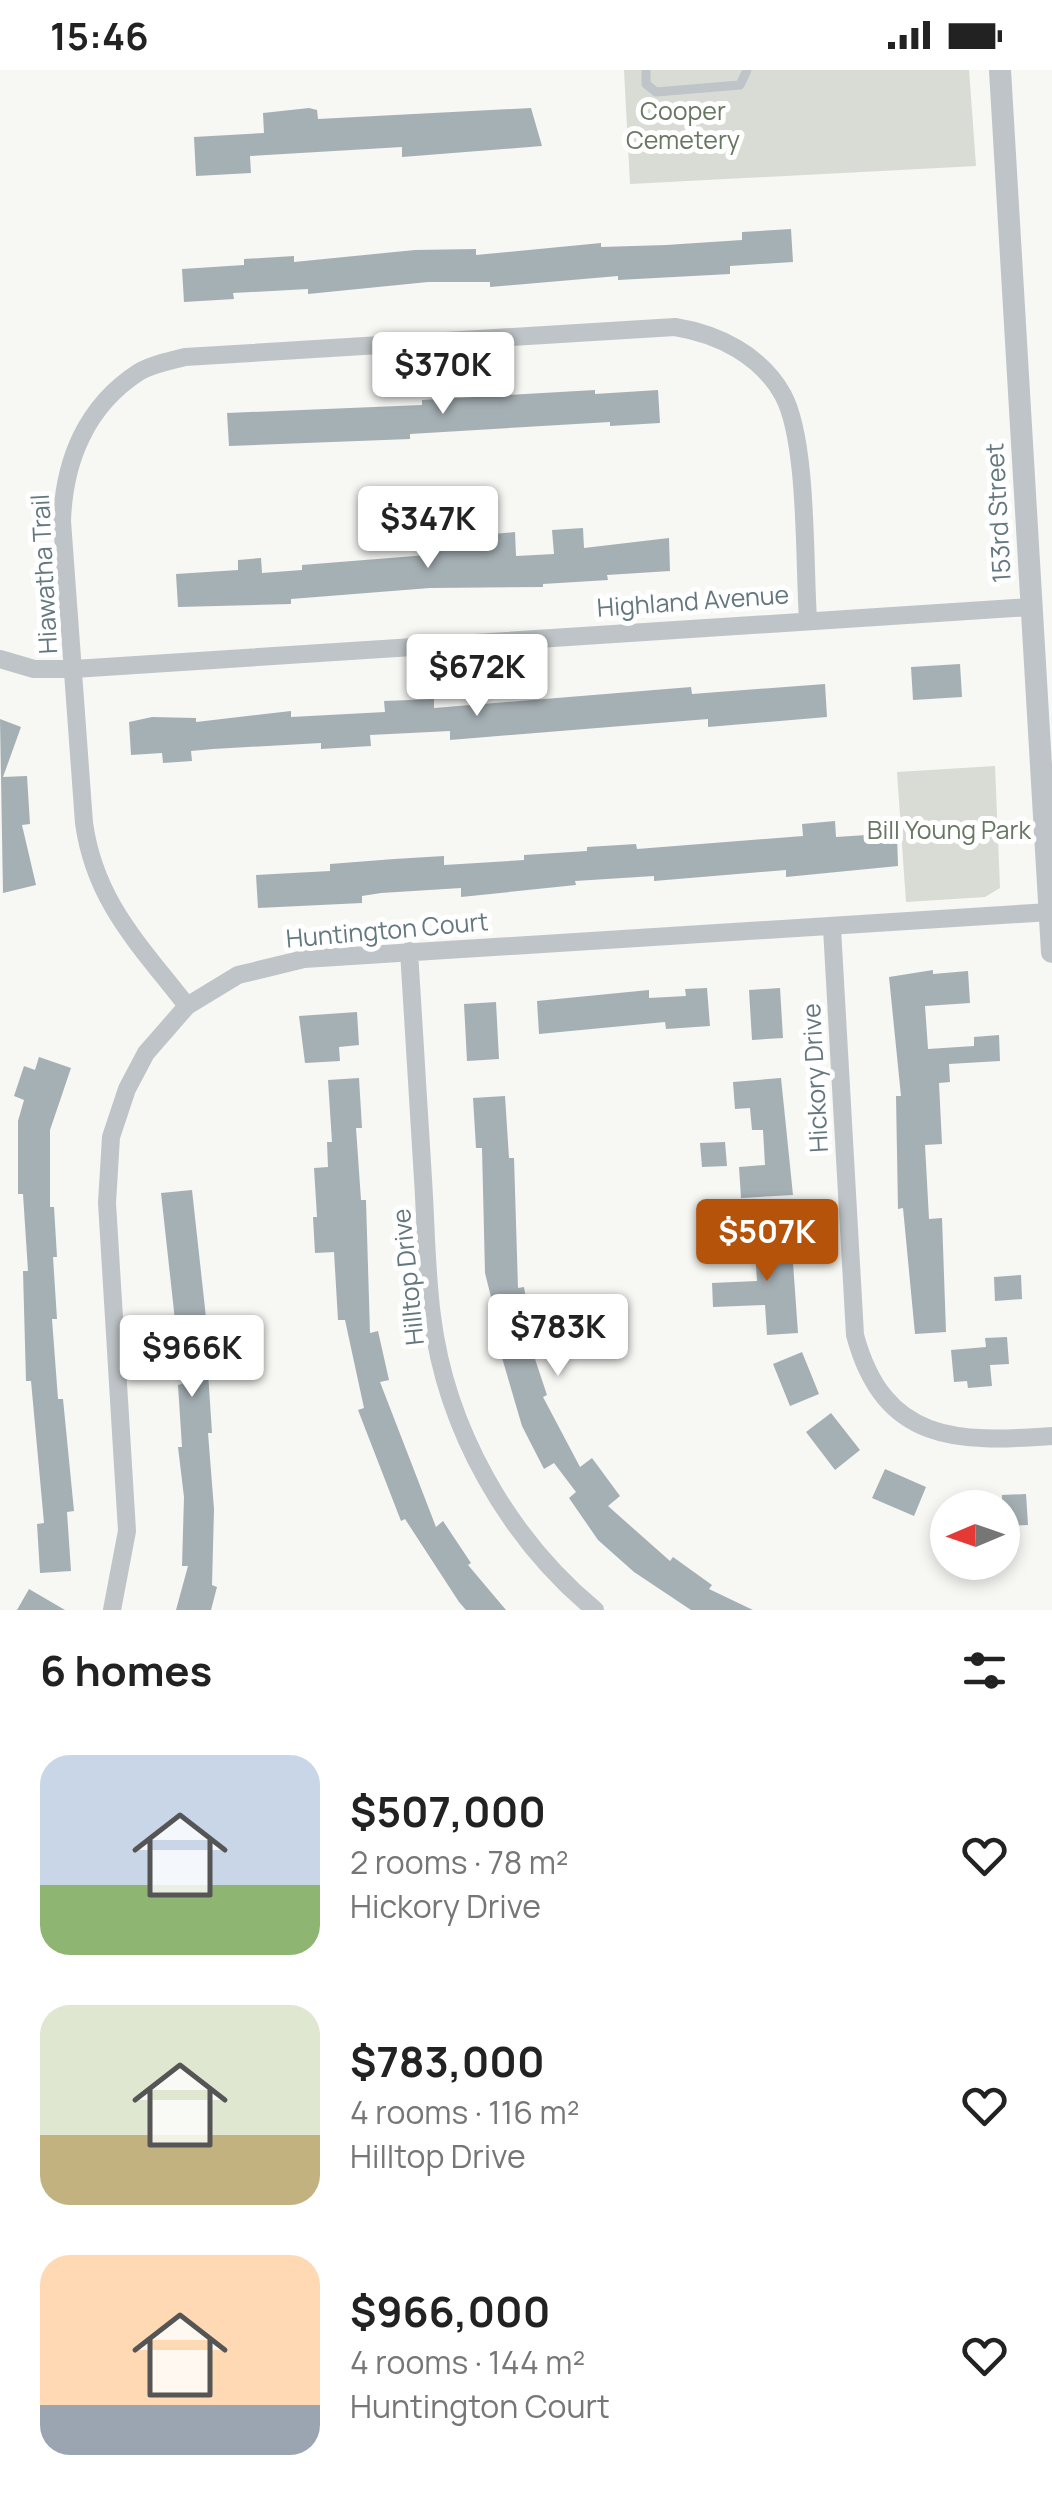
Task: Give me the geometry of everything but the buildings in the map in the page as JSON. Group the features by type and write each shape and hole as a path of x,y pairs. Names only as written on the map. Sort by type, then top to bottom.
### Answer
{"street":[{"name":"153rd Street","path":"1000,70 1036,606 1052,952"},
{"name":"Hiawatha Trail","path":"187,1006 108,905 89,862 62,521 63,476 78,441 106,401 141,371 184,357 675,327 707,332 752,358 783,395 796,440 808,618"},
{"name":"Highland Avenue","path":"0,659 34,669 74,668 1036,606"},
{"name":"Huntington Court","path":"112,1610 127,1530 107,1203 110,1137 127,1089 146,1053 187,1006 222,982 280,962 410,950 832,928 1050,912"},
{"name":"Hickory Drive","path":"832,928 855,1335 862,1360 884,1400 918,1426 964,1440 1052,1436"},
{"name":"Hilltop Drive","path":"410,950 432,1319 450,1390 472,1456 490,1487 521,1530 595,1610"}],"lane":[{"path":"646,70 646,84 656,92 740,86 748,70"}],"green space":[{"name":"Cooper Cemetery","path":"624,70 969,70 976,166 630,184"},
{"name":"Bill Young Park","path":"995,766 1000,888 985,897 906,902 897,772"}]}
